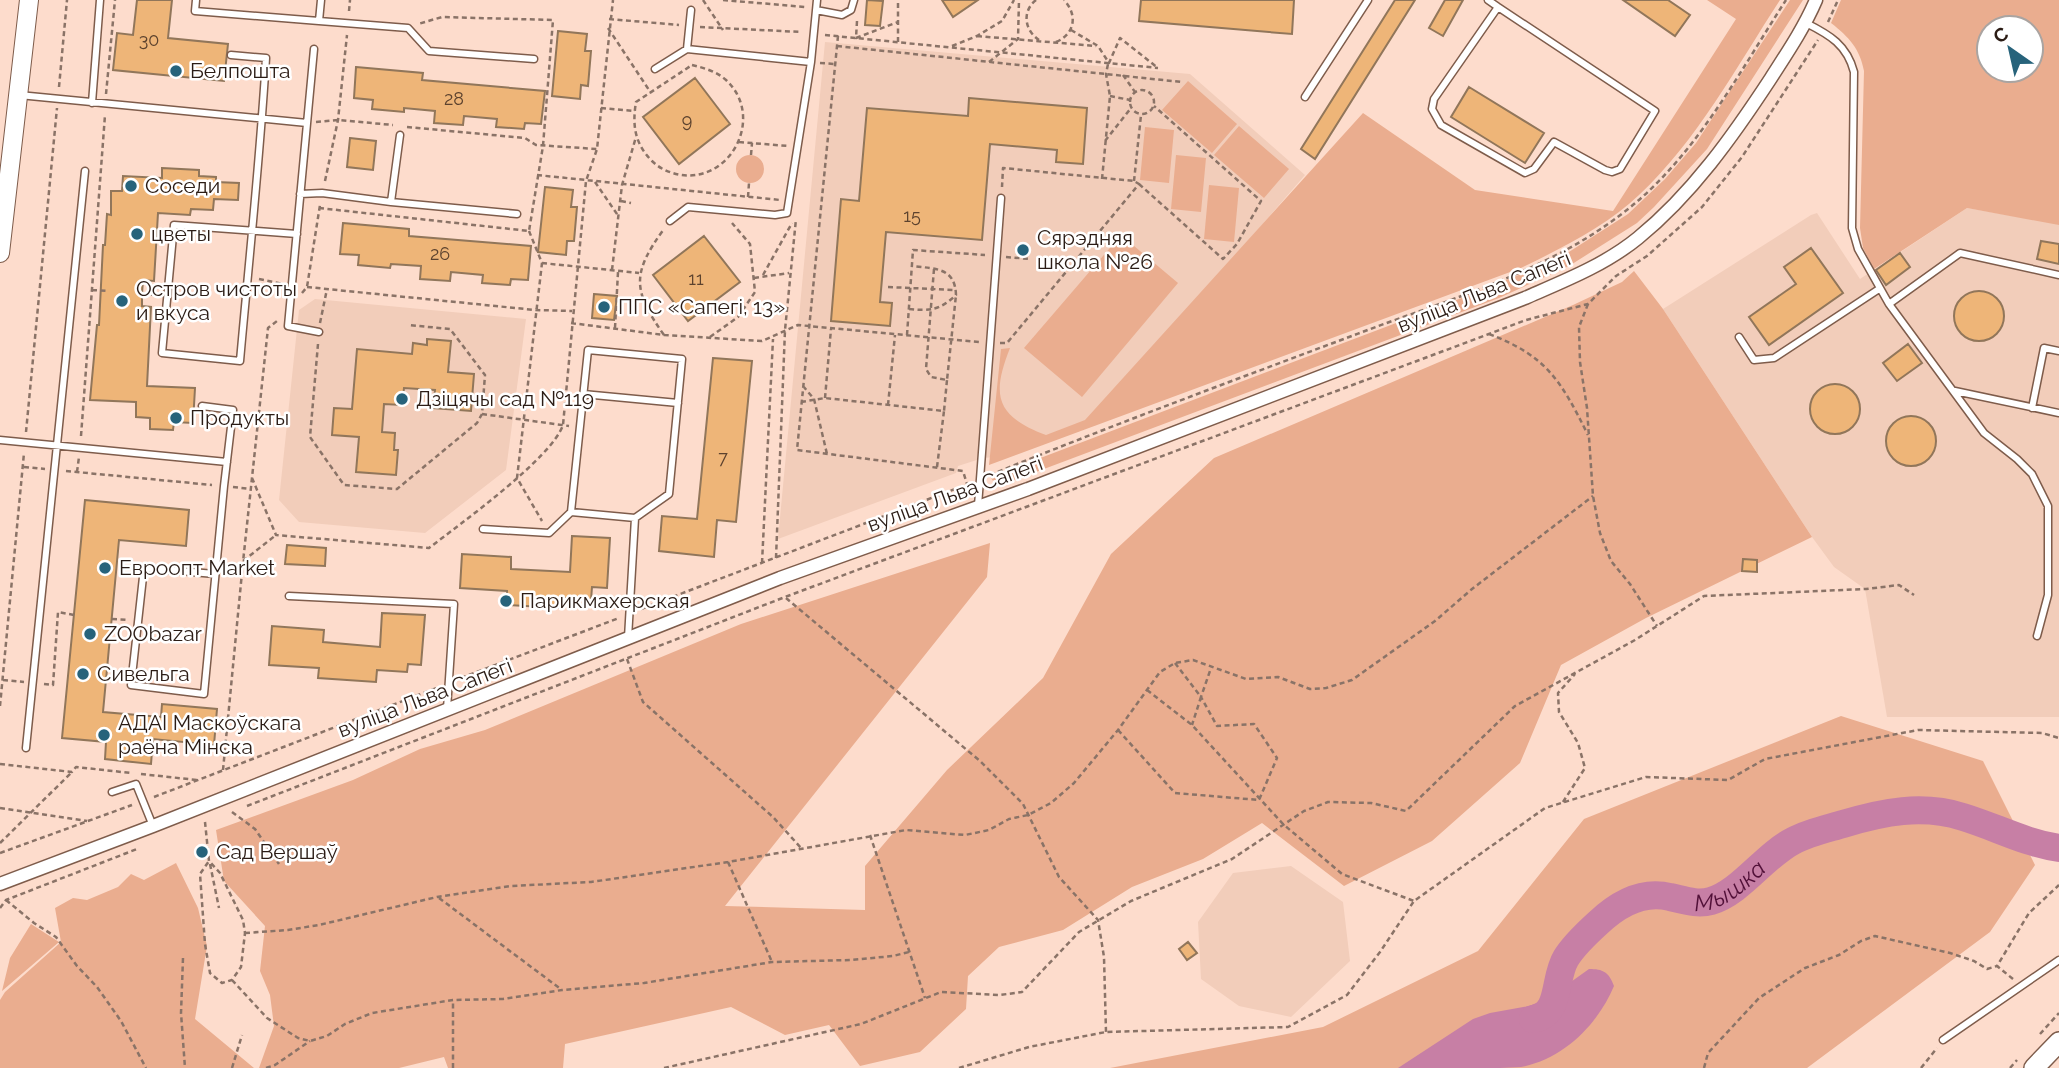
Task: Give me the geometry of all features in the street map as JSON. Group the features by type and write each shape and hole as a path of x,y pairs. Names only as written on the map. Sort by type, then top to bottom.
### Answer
{"main road":[{"path":"0,253 29,0"},
{"path":"2034,1068 2059,1042"}],"street":[{"name":"вуліца Льва Сапегі","path":"0,884 628,640 780,578 978,508 1525,298 1586,272 1637,239 1683,197 1737,131 1806,23 1816,0"}],"lane":[{"path":"92,103 100,0"},
{"path":"196,0 195,11 408,28 429,51 534,59"},
{"path":"319,21 321,0"},
{"path":"670,221 688,207 775,215 787,213 814,62 817,0"},
{"path":"816,10 842,15 851,10 854,0"},
{"path":"1305,97 1368,0"},
{"path":"1488,0 1655,111 1620,169 1612,172 1605,170 1554,142 1534,169 1525,173 1441,125 1432,109 1434,99 1498,7"},
{"path":"687,49 691,10"},
{"path":"1806,23 1833,37 1847,52 1851,62 1854,82 1852,228 1857,249 1889,304 1984,433 2032,474 2048,506 2048,595 2037,636"},
{"path":"314,49 288,327 318,332"},
{"path":"655,69 687,49 814,62"},
{"path":"231,55 266,58 262,119 251,230 240,361 162,353 174,225 251,230 297,234"},
{"path":"18,95 307,123"},
{"path":"390,202 400,135"},
{"path":"26,748 85,171"},
{"path":"300,194 322,193 517,214"},
{"path":"978,508 1001,198"},
{"path":"1889,304 1959,253 2059,275"},
{"path":"1739,337 1754,360 1773,358 1879,289"},
{"path":"2032,408 2044,348 2059,351"},
{"path":"483,529 549,533 571,512 588,350 682,359 669,494 635,518 571,512"},
{"path":"1954,391 2059,413"},
{"path":"583,394 678,403"},
{"path":"202,407 233,410 223,486 215,574 204,694 131,685 144,568 215,574"},
{"path":"0,440 227,462"},
{"path":"628,640 635,518"},
{"path":"289,596 454,604 447,709"},
{"path":"112,792 135,783 153,826"},
{"path":"1943,1040 2059,960"}],"path":[{"path":"0,706 67,0"},
{"path":"77,472 115,0"},
{"path":"223,770 268,328 290,311 307,286 319,208 338,120 350,0"},
{"path":"243,562 276,535 429,548 517,478 559,437 586,181 597,149 613,0"},
{"path":"703,0 723,30"},
{"path":"723,0 805,7 806,0"},
{"path":"898,0 898,42"},
{"path":"949,47 977,36 1002,21 1016,0"},
{"path":"1016,0 1018,39"},
{"path":"1036,0 1026,13 1026,24 1031,34 1043,42 1055,42 1064,38 1071,30 1073,17 1064,0"},
{"path":"979,479 1559,254 1622,213 1662,178 1696,139 1786,0"},
{"path":"856,38 857,13"},
{"path":"609,19 723,30 803,33 800,61"},
{"path":"856,38 898,22"},
{"path":"608,28 651,93"},
{"path":"1071,30 1098,46 1108,63"},
{"path":"814,34 1003,51 1108,63 1158,68 1120,38 1108,63 1110,96 1102,179"},
{"path":"0,853 198,780 967,484 963,471 797,450 838,36"},
{"path":"977,36 1098,46"},
{"path":"989,62 1018,39"},
{"path":"837,46 1182,82"},
{"path":"814,62 835,64"},
{"path":"692,65 710,69 726,79 737,94 743,112 743,131 739,142 724,163 708,172 690,176 672,173 656,165 644,153 636,137 633,120 635,111 636,102 692,65"},
{"path":"1123,75 1135,92"},
{"path":"1144,90 1154,97 1154,106 1141,114 1132,107 1130,100 1135,92 1144,90"},
{"path":"1110,96 1130,100"},
{"path":"1001,198 1003,168 1134,181 1223,259 1237,244 1261,201 1154,106"},
{"path":"1105,141 1132,107"},
{"path":"601,108 635,111"},
{"path":"1134,181 1141,114"},
{"path":"307,123 338,120 525,138 536,145 597,149"},
{"path":"612,270 622,185 636,137"},
{"path":"739,142 793,147"},
{"path":"751,155 752,144"},
{"path":"537,175 788,200"},
{"path":"595,182 619,217"},
{"path":"748,197 749,183"},
{"path":"571,323 664,335 762,341 798,325 1007,343 1139,184"},
{"path":"533,200 529,231 542,263 517,478 549,533"},
{"path":"621,201 631,203"},
{"path":"319,208 529,231"},
{"path":"710,337 738,317 755,292 750,244 722,211"},
{"path":"763,275 796,216 785,330 776,558"},
{"path":"664,335 649,313 640,291 639,274 648,251 670,221"},
{"path":"907,335 913,250 1030,258"},
{"path":"542,263 639,274"},
{"path":"913,266 934,268 948,273 956,285 937,467"},
{"path":"934,268 926,369 931,377 947,380"},
{"path":"615,328 618,271"},
{"path":"754,278 791,273"},
{"path":"247,277 327,289 535,310 572,311"},
{"path":"888,286 956,292"},
{"path":"327,289 318,332 310,437 344,485 397,489 477,422 482,414 485,375 450,330 408,325"},
{"path":"92,290 108,291"},
{"path":"909,309 931,312 944,307 956,292"},
{"path":"1588,304 1579,327 1580,362 1590,439 1593,496 1600,533 1611,561 1630,584 1657,626"},
{"path":"825,398 831,328"},
{"path":"888,405 895,334"},
{"path":"1489,334 1514,343 1538,359 1551,372 1567,394 1590,439"},
{"path":"762,563 773,338"},
{"path":"803,386 814,399 827,454"},
{"path":"801,401 825,398 944,411"},
{"path":"482,414 580,427"},
{"path":"23,467 251,489"},
{"path":"252,478 276,535"},
{"path":"245,933 319,925 437,897 510,886 591,882 728,862 906,830 965,835 989,830 1051,803 1074,783 1118,730 1160,672 1175,663 1194,660 1246,679 1278,677 1310,689 1326,688 1352,680 1435,621 1472,589 1593,496"},
{"path":"664,1068 860,1024 941,992 1000,995 1022,992 1079,932 1131,901 1232,859 1304,811 1328,802 1371,803 1406,811 1515,706 1657,626 1704,596 1866,589 1899,585 1914,595"},
{"path":"785,597 980,761 1023,804 1059,877 1098,920 1104,957 1106,1032"},
{"path":"53,685 58,612 74,615"},
{"path":"112,619 138,621"},
{"path":"626,659 643,702 773,817 802,849"},
{"path":"1175,663 1201,697 1217,726 1254,724 1277,758 1259,800"},
{"path":"1192,725 1212,667"},
{"path":"1562,803 1586,768 1578,743 1559,712 1558,693 1577,672"},
{"path":"1147,690 1192,725 1283,824 1342,874 1414,901"},
{"path":"1118,730 1175,793 1259,800"},
{"path":"959,1068 1029,1047 1106,1032 1289,1027 1347,995 1414,901 1545,808 1646,777 1728,780 1765,759 1917,730 2042,733 2059,738"},
{"path":"0,764 72,772"},
{"path":"0,843 76,767 198,780"},
{"path":"0,808 90,821"},
{"path":"232,811 255,829 279,864"},
{"path":"205,822 209,861 219,908"},
{"path":"870,835 925,999"},
{"path":"209,861 220,873 243,920 245,933 241,967 232,980 222,983 210,973 200,891 200,874 209,861"},
{"path":"728,862 772,962"},
{"path":"1997,967 2029,913 2059,885"},
{"path":"437,897 562,990"},
{"path":"0,908 6,900 56,937 113,1009 146,1068"},
{"path":"1703,1068 1708,1053 1759,998 1805,968 1839,955 1861,941 1875,936 1950,953 1987,968 1997,967 2021,986"},
{"path":"266,1068 275,1065 310,1041 327,1037 345,1024 372,1013 453,1000 503,999 562,990 644,983 772,962 850,960 909,952"},
{"path":"183,958 181,1013 185,1068"},
{"path":"232,980 267,1018 298,1038 310,1041"},
{"path":"453,1000 453,1068"},
{"path":"232,1068 242,1035"},
{"path":"1921,1068 1943,1040"}],"shaded area":[{"path":"1707,0 1780,0 1715,102 1679,151 1639,195 1598,226 1521,268 989,465 1001,349 1010,348 1001,379 1002,402 1017,420 1046,435 1085,420 1363,113 1475,190 1613,211 1736,19"},
{"path":"1790,0 1803,0 1707,149 1637,223 1569,266 1499,298 1004,484 994,482 990,477 1558,259 1628,214 1665,179 1696,143"},
{"path":"1841,0 2059,0 2059,225 1967,208 1874,269 1863,248 1860,228 1864,71 1860,56 1843,33 1831,23"},
{"name":"Сярэдняя школа №26","path":"825,42 1190,74 1305,175 1093,421 995,457 958,466 956,473 778,539"},
{"path":"1188,81 1237,124 1212,153 1162,110"},
{"path":"1239,126 1289,169 1264,198 1214,155"},
{"path":"1145,127 1174,130 1169,183 1140,180"},
{"path":"750,155 760,159 764,169 760,179 750,183 740,179 736,169 740,159"},
{"path":"1176,155 1206,158 1201,212 1171,209"},
{"path":"1209,185 1239,188 1234,242 1204,239"},
{"path":"1967,208 2059,224 2059,717 1887,717 1865,589 1834,567 1812,537 1663,309 1817,213 1860,279"},
{"path":"1121,235 1178,283 1082,397 1024,348"},
{"path":"1634,271 1663,309 1812,537 1646,618 1561,665 1520,763 1432,841 1344,886 1262,823 1203,859 1132,887 1063,930 999,947 968,976 966,1009 920,1052 860,1066 829,1025 785,1035 731,1007 565,1044 563,1068 448,1068 444,1057 399,1068 259,1068 274,1026 270,995 260,971 265,926 224,881 216,830 353,780 420,749 485,730 741,624 990,543 987,577 725,906 865,910 865,866 947,770 1043,678 1111,554 1214,458 1573,305 1622,282"},
{"name":"Дзіцячы сад №119","path":"315,299 526,319 506,470 425,533 299,522 279,500 299,310"},
{"path":"1841,716 1983,761 2035,865 1990,932 1807,1068 1110,1068 1323,1027 1478,951 1584,819"},
{"path":"176,863 198,908 207,946 195,1019 254,1068 0,1068 0,1000 5,992 61,942 55,908 73,898 87,900 118,887 131,874 144,880"},
{"path":"1291,866 1343,902 1350,961 1291,1017 1239,1006 1201,979 1198,922 1233,873"},
{"path":"31,924 59,942 2,991 10,958"},
{"path":"1589,969 1605,972 1614,986 1599,1014 1589,1026 1578,1038 1551,1056 1521,1067 1398,1068 1473,1019 1547,999"}],"building":[{"path":"137,0 172,0 168,38 228,44 224,81 113,70 117,33 133,35"},
{"path":"867,0 883,1 880,26 865,25"},
{"path":"942,0 978,0 953,17"},
{"path":"1141,0 1294,0 1292,34 1139,21"},
{"path":"1395,0 1415,0 1315,159 1301,149"},
{"path":"1445,0 1463,0 1443,36 1429,28"},
{"path":"1623,0 1668,0 1690,15 1675,36"},
{"path":"558,31 587,34 585,51 591,51 588,86 581,85 580,99 552,96"},
{"path":"356,67 423,73 422,80 545,91 541,124 525,123 524,129 496,127 497,119 464,116 463,125 434,123 435,111 372,109 373,100 354,98"},
{"path":"695,78 730,124 679,164 643,117"},
{"path":"1469,87 1544,133 1525,163 1451,117"},
{"name":"Сярэдняя школа №26","path":"969,98 1087,108 1083,164 1056,162 1057,150 990,144 982,240 886,232 880,302 892,303 890,326 831,321 841,199 859,201 867,108 968,116"},
{"path":"350,138 376,141 373,170 347,167"},
{"path":"162,168 199,170 199,176 216,177 216,182 239,183 238,200 214,199 213,210 191,209 190,215 158,213 154,281 143,280 142,294 142,306 151,307 147,386 195,388 193,423 174,422 173,430 150,429 150,418 136,417 136,402 90,400 99,325 103,245 107,214 111,215 111,191 122,191 123,176 162,178"},
{"path":"545,187 573,190 571,207 577,207 574,241 567,241 566,255 538,252"},
{"path":"343,223 409,229 409,236 531,246 528,280 511,279 510,285 482,283 483,275 451,272 450,281 420,279 421,266 391,264 390,268 358,265 359,255 340,254"},
{"path":"704,236 740,282 688,321 653,275"},
{"path":"2041,241 2059,244 2059,264 2037,259"},
{"path":"1811,248 1843,293 1769,345 1749,317 1796,284 1784,267"},
{"path":"1900,253 1910,267 1886,285 1876,270"},
{"path":"1979,291 1996,299 2004,316 1996,333 1979,341 1962,333 1954,316 1962,299"},
{"name":"ППС «Сапегі, 13»","path":"594,294 617,296 614,320 592,318"},
{"path":"427,339 451,341 448,372 474,374 471,411 433,408 435,390 404,388 402,405 384,404 382,432 395,433 394,450 398,450 396,475 356,472 359,437 332,435 334,408 352,409 357,349 412,354 413,343 427,345"},
{"path":"1908,344 1922,363 1897,381 1883,363"},
{"path":"713,358 752,361 736,522 717,520 714,557 659,551 662,516 697,519"},
{"path":"1835,384 1852,392 1860,409 1852,426 1835,434 1818,426 1810,409 1818,392"},
{"path":"1911,416 1928,424 1936,441 1928,458 1911,466 1894,458 1886,441 1894,424"},
{"path":"85,500 189,510 186,546 119,540 103,712 161,717 162,704 217,709 214,745 153,739 151,764 105,759 106,742 62,738"},
{"path":"572,536 610,538 607,588 592,587 591,600 561,598 560,608 507,605 507,591 460,588 462,554 511,557 511,569 570,572"},
{"path":"287,545 326,548 325,566 285,564"},
{"path":"1743,559 1757,560 1757,572 1742,571"},
{"path":"382,613 425,615 421,665 408,664 407,672 377,670 376,682 318,678 319,668 269,665 272,626 324,630 323,642 380,647"},
{"path":"1188,942 1197,953 1187,960 1179,949"}],"waterway":[{"name":"Мышка","path":"1533,1019 1542,1016 1553,1003 1562,966 1569,953 1614,910 1631,900 1650,895 1696,902 1711,901 1732,890 1782,848 1811,833 1888,813 1918,810 1963,817 2022,839 2059,848"}],"place":[{"name":"Белпошта","path":"176,71"},
{"name":"Соседи","path":"131,186"},
{"name":"цветы","path":"137,234"},
{"name":"Сярэдняя школа №26","path":"1023,250"},
{"name":"Остров чистоты и вкуса","path":"122,301"},
{"name":"ППС «Сапегі, 13»","path":"604,307"},
{"name":"Дзіцячы сад №119","path":"402,399"},
{"name":"Продукты","path":"176,418"},
{"name":"Евроопт Market","path":"105,568"},
{"name":"Парикмахерская","path":"506,601"},
{"name":"ZOObazar","path":"90,634"},
{"name":"Сивельга","path":"83,674"},
{"name":"АДАІ Маскоўскага раёна Мінска","path":"104,735"},
{"name":"Сад Вершаў","path":"202,852"}]}
